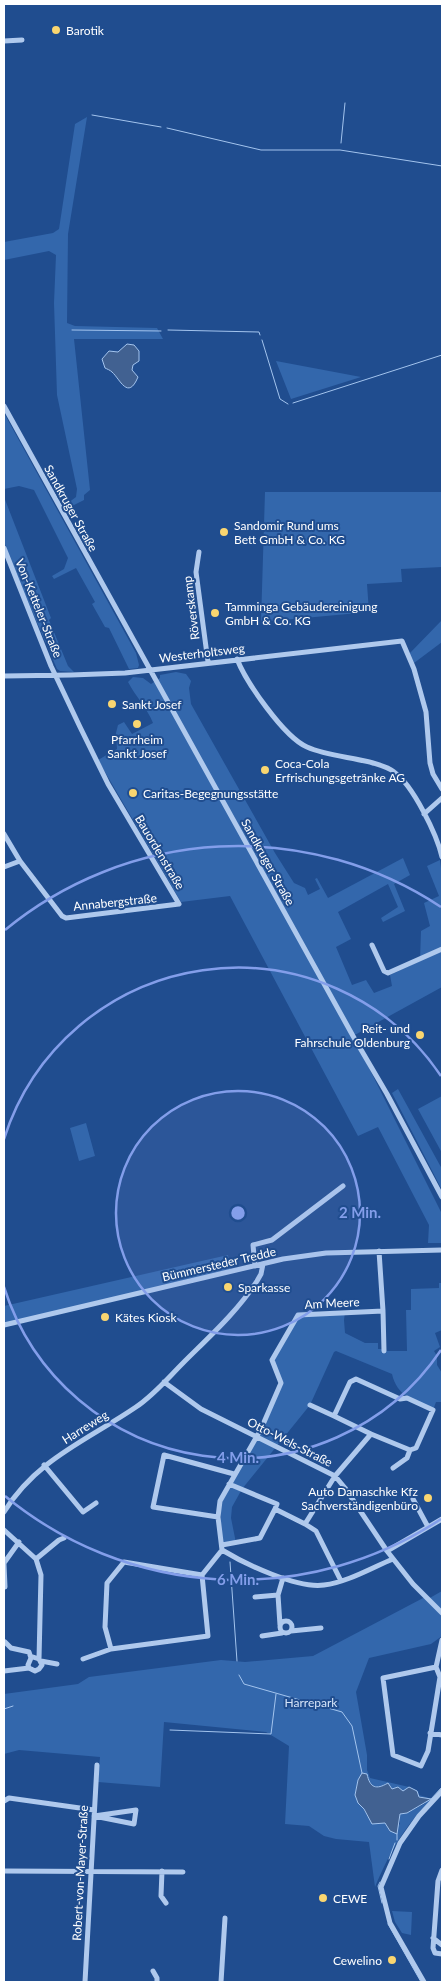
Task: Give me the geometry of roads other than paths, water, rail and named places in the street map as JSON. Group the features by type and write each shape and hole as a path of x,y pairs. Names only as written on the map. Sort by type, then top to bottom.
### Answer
{"street":[{"path":"4,41 22,40"},
{"name":"Sandkruger Straße","path":"4,406 387,1094 442,1197"},
{"name":"Von-Ketteler-Straße","path":"4,548 57,676"},
{"name":"Röverskamp","path":"199,552 196,572 208,662"},
{"name":"Westerholtsweg","path":"4,676 114,674 402,641 414,669 422,696 426,712 430,763 433,774 442,789"},
{"path":"237,659 261,699 286,733 295,741 307,748 389,768 401,779 436,836 442,857"},
{"name":"Bauordenstraße","path":"57,676 108,784 179,904"},
{"path":"424,814 442,798"},
{"name":"Annabergstraße","path":"4,834 20,861 62,916 66,918 179,904"},
{"path":"4,867 20,861"},
{"path":"372,945 386,972"},
{"path":"382,980 386,972 442,948"},
{"path":"255,1266 254,1245 272,1240 343,1186"},
{"name":"Bümmersteder Tredde","path":"4,1325 263,1264 326,1253 442,1250"},
{"path":"379,1251 384,1351"},
{"path":"164,1382 228,1319 257,1281 263,1264"},
{"name":"Am Meere","path":"257,1436 281,1384 272,1360 298,1315 383,1311"},
{"path":"310,1405 371,1434 410,1450 416,1448 433,1410 407,1398 400,1399 356,1379 350,1382 334,1416"},
{"name":"Harreweg","path":"4,1512 14,1496 44,1465 138,1406 164,1382"},
{"name":"Otto-Wels-Straße","path":"164,1382 201,1409 335,1476 387,1551 419,1590 442,1612"},
{"path":"306,1524 335,1476 371,1434"},
{"path":"257,1436 220,1501 218,1517 222,1548 237,1559 283,1578 314,1586 341,1581 393,1558"},
{"path":"393,1468 407,1458 410,1450"},
{"path":"218,1517 153,1507 164,1455 234,1474"},
{"path":"44,1465 83,1512 96,1502"},
{"path":"83,1659 111,1649 208,1636 202,1575 222,1548 260,1538 277,1504 229,1484"},
{"path":"413,1499 428,1527"},
{"path":"275,1509 316,1531 341,1581"},
{"path":"387,1551 442,1519"},
{"path":"4,1530 36,1559 41,1575 40,1660 42,1665 35,1671 29,1668 4,1671"},
{"path":"36,1559 64,1538"},
{"path":"5,1587 4,1563 19,1542"},
{"path":"111,1649 105,1627 107,1583 124,1562 202,1575"},
{"path":"282,1633 280,1630 278,1595 283,1578"},
{"path":"255,1597 278,1595"},
{"path":"280,1625 283,1622 289,1622 292,1625 291,1631"},
{"path":"262,1636 321,1628"},
{"path":"436,1667 383,1678 393,1756 421,1766 428,1751 440,1677 436,1667 442,1640"},
{"path":"4,1643 11,1648 29,1652 29,1668"},
{"path":"30,1658 34,1657 57,1664"},
{"path":"430,1733 442,1735"},
{"name":"Robert-von-Mayer-Straße","path":"85,1982 97,1764"},
{"path":"424,1982 390,1922 380,1887 400,1843 419,1816 442,1791"},
{"path":"4,1801 9,1798 94,1813 134,1824 136,1810 94,1813"},
{"path":"442,1870 438,1881 433,1938 435,1953 442,1954"},
{"path":"4,1871 183,1872"},
{"path":"162,1871 161,1896 166,1903"},
{"path":"221,1982 225,1918"},
{"path":"433,1938 442,1945"},
{"path":"153,1971 157,1982"}],"waterway":[{"path":"341,143 345,103"},
{"path":"92,115 161,127"},
{"path":"167,128 261,150 340,150 442,166"},
{"path":"72,330 161,331"},
{"path":"168,330 259,332 260,335"},
{"path":"262,340 280,399 288,404"},
{"path":"293,403 442,355"},
{"path":"230,1562 237,1661"},
{"path":"239,1675 244,1684 342,1712 352,1726 362,1773"},
{"path":"170,1730 271,1734 276,1694"},
{"path":"4,1709 13,1706"},
{"path":"431,1799 442,1787"},
{"path":"397,1834 397,1840"},
{"path":"389,1859 395,1843"},
{"path":"380,1882 378,1886 382,1903"},
{"path":"388,1924 421,1982"}],"place":[{"name":"Barotik","path":"56,30"},
{"name":"Sandomir Rund ums Bett GmbH & Co. KG","path":"224,532"},
{"name":"Tamminga Gebäudereinigung GmbH & Co. KG","path":"215,613"},
{"name":"Sankt Josef","path":"112,704"},
{"name":"Pfarrheim Sankt Josef","path":"137,724"},
{"name":"Coca-Cola Erfrischungsgetränke AG","path":"265,770"},
{"name":"Caritas-Begegnungsstätte","path":"133,793"},
{"name":"Reit- und Fahrschule Oldenburg","path":"420,1035"},
{"name":"Sparkasse","path":"228,1287"},
{"name":"Kätes Kiosk","path":"105,1317"},
{"name":"Auto Damaschke Kfz Sachverständigenbüro","path":"428,1498"},
{"name":"CEWE","path":"323,1898"},
{"name":"Cewelino","path":"392,1960"}],"park label":[{"name":"Harrepark","path":"311,1702"}]}
